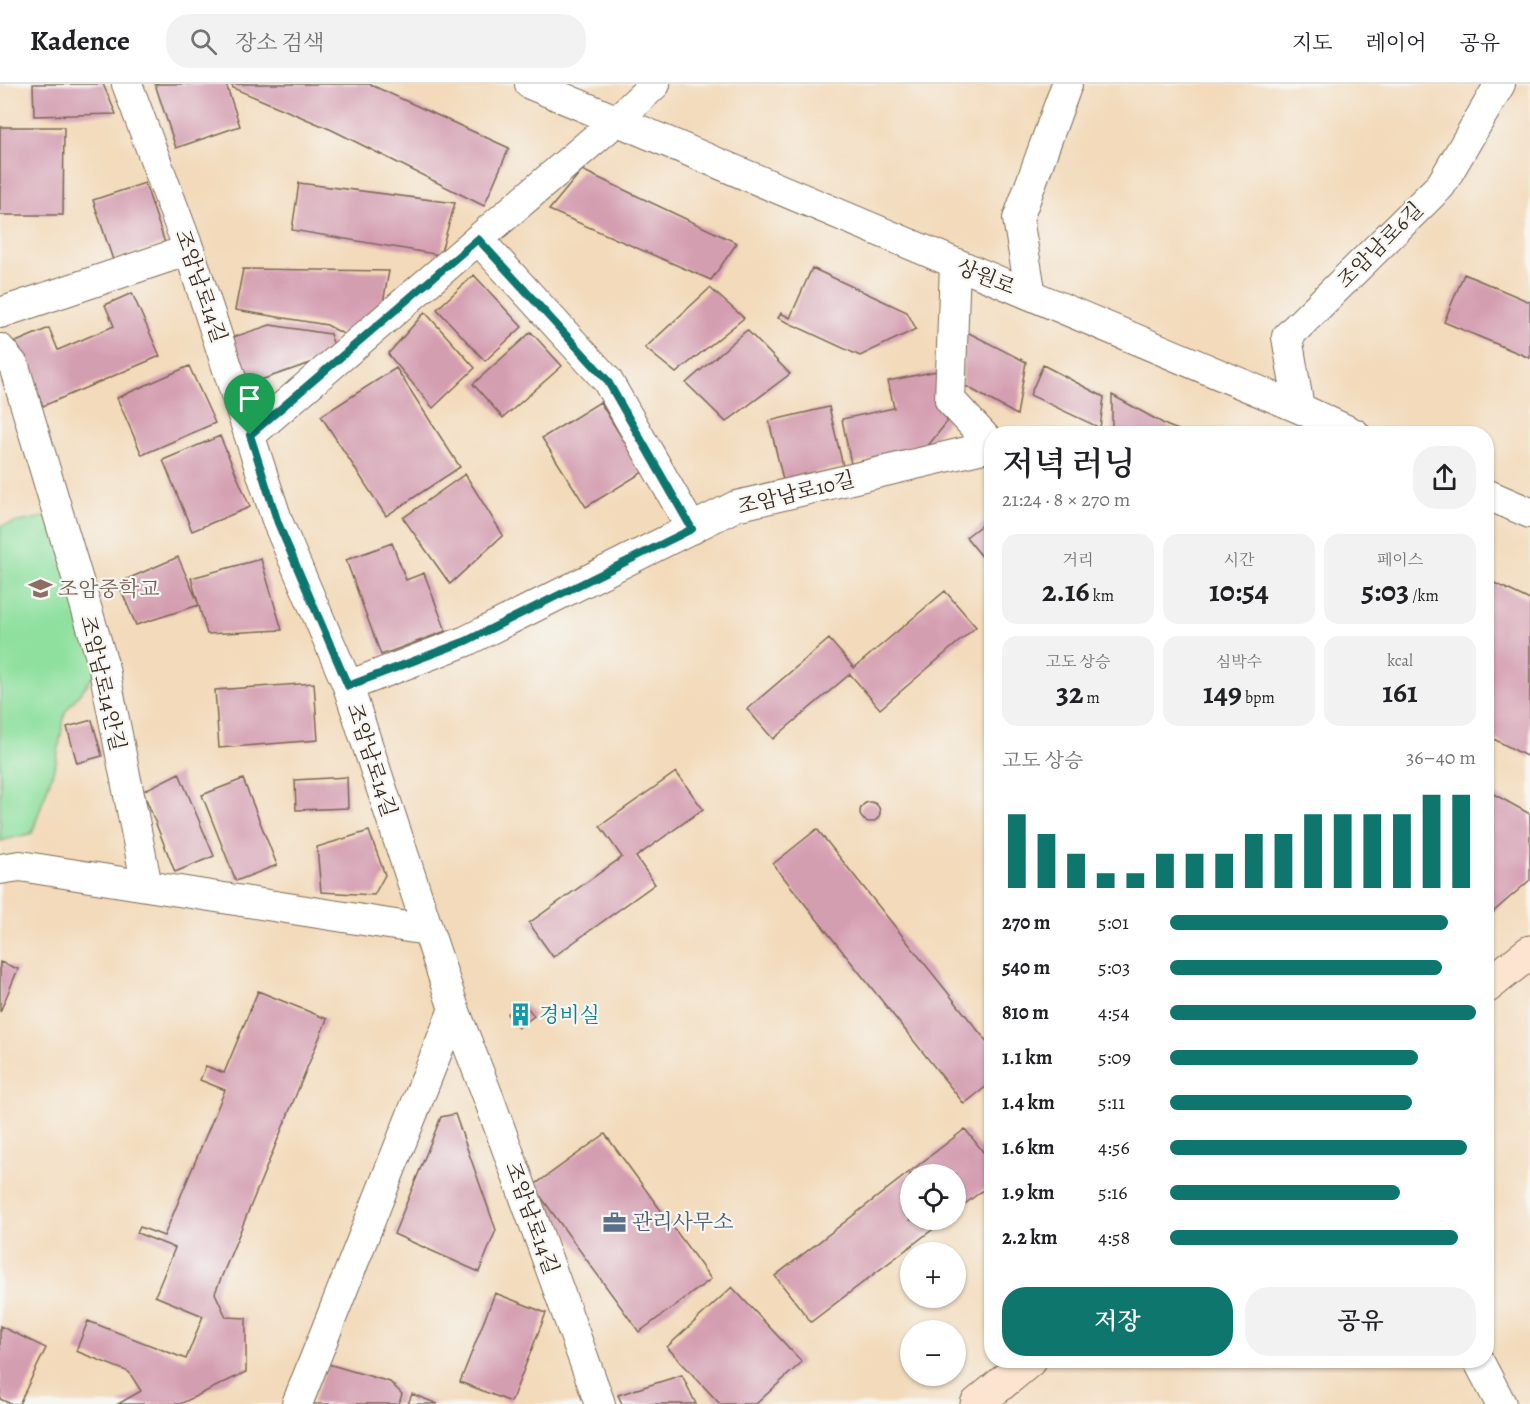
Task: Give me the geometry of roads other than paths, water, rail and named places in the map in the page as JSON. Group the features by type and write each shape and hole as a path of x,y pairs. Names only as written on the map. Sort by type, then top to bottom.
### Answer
{"main road":[{"path":"1494,981 1530,952"},
{"path":"977,1404 1020,1368"}],"street":[{"name":"조암남로14길","path":"127,84 189,250 278,523 348,686 454,1009 489,1098 600,1404"},
{"name":"상원로","path":"530,84 1338,426"},
{"path":"250,435 617,120 655,84"},
{"path":"1031,295 1018,219 1067,84"},
{"name":"조암남로6길","path":"1299,408 1287,337 1441,185 1500,84"},
{"path":"478,239 607,380 692,529"},
{"path":"0,314 189,250"},
{"path":"955,265 950,400 984,436"},
{"name":"조암남로14안길","path":"0,349 14,366 103,664 147,886"},
{"name":"조암남로10길","path":"348,686 466,641 736,506 984,447"},
{"path":"1494,497 1530,513"},
{"path":"0,869 20,866 427,930"},
{"path":"297,1404 454,1009"},
{"path":"1482,1368 1501,1404"}],"place":[{"name":"조암중학교","path":"40,589"},
{"name":"경비실","path":"521,1015"},
{"name":"관리사무소","path":"614,1222"}]}
